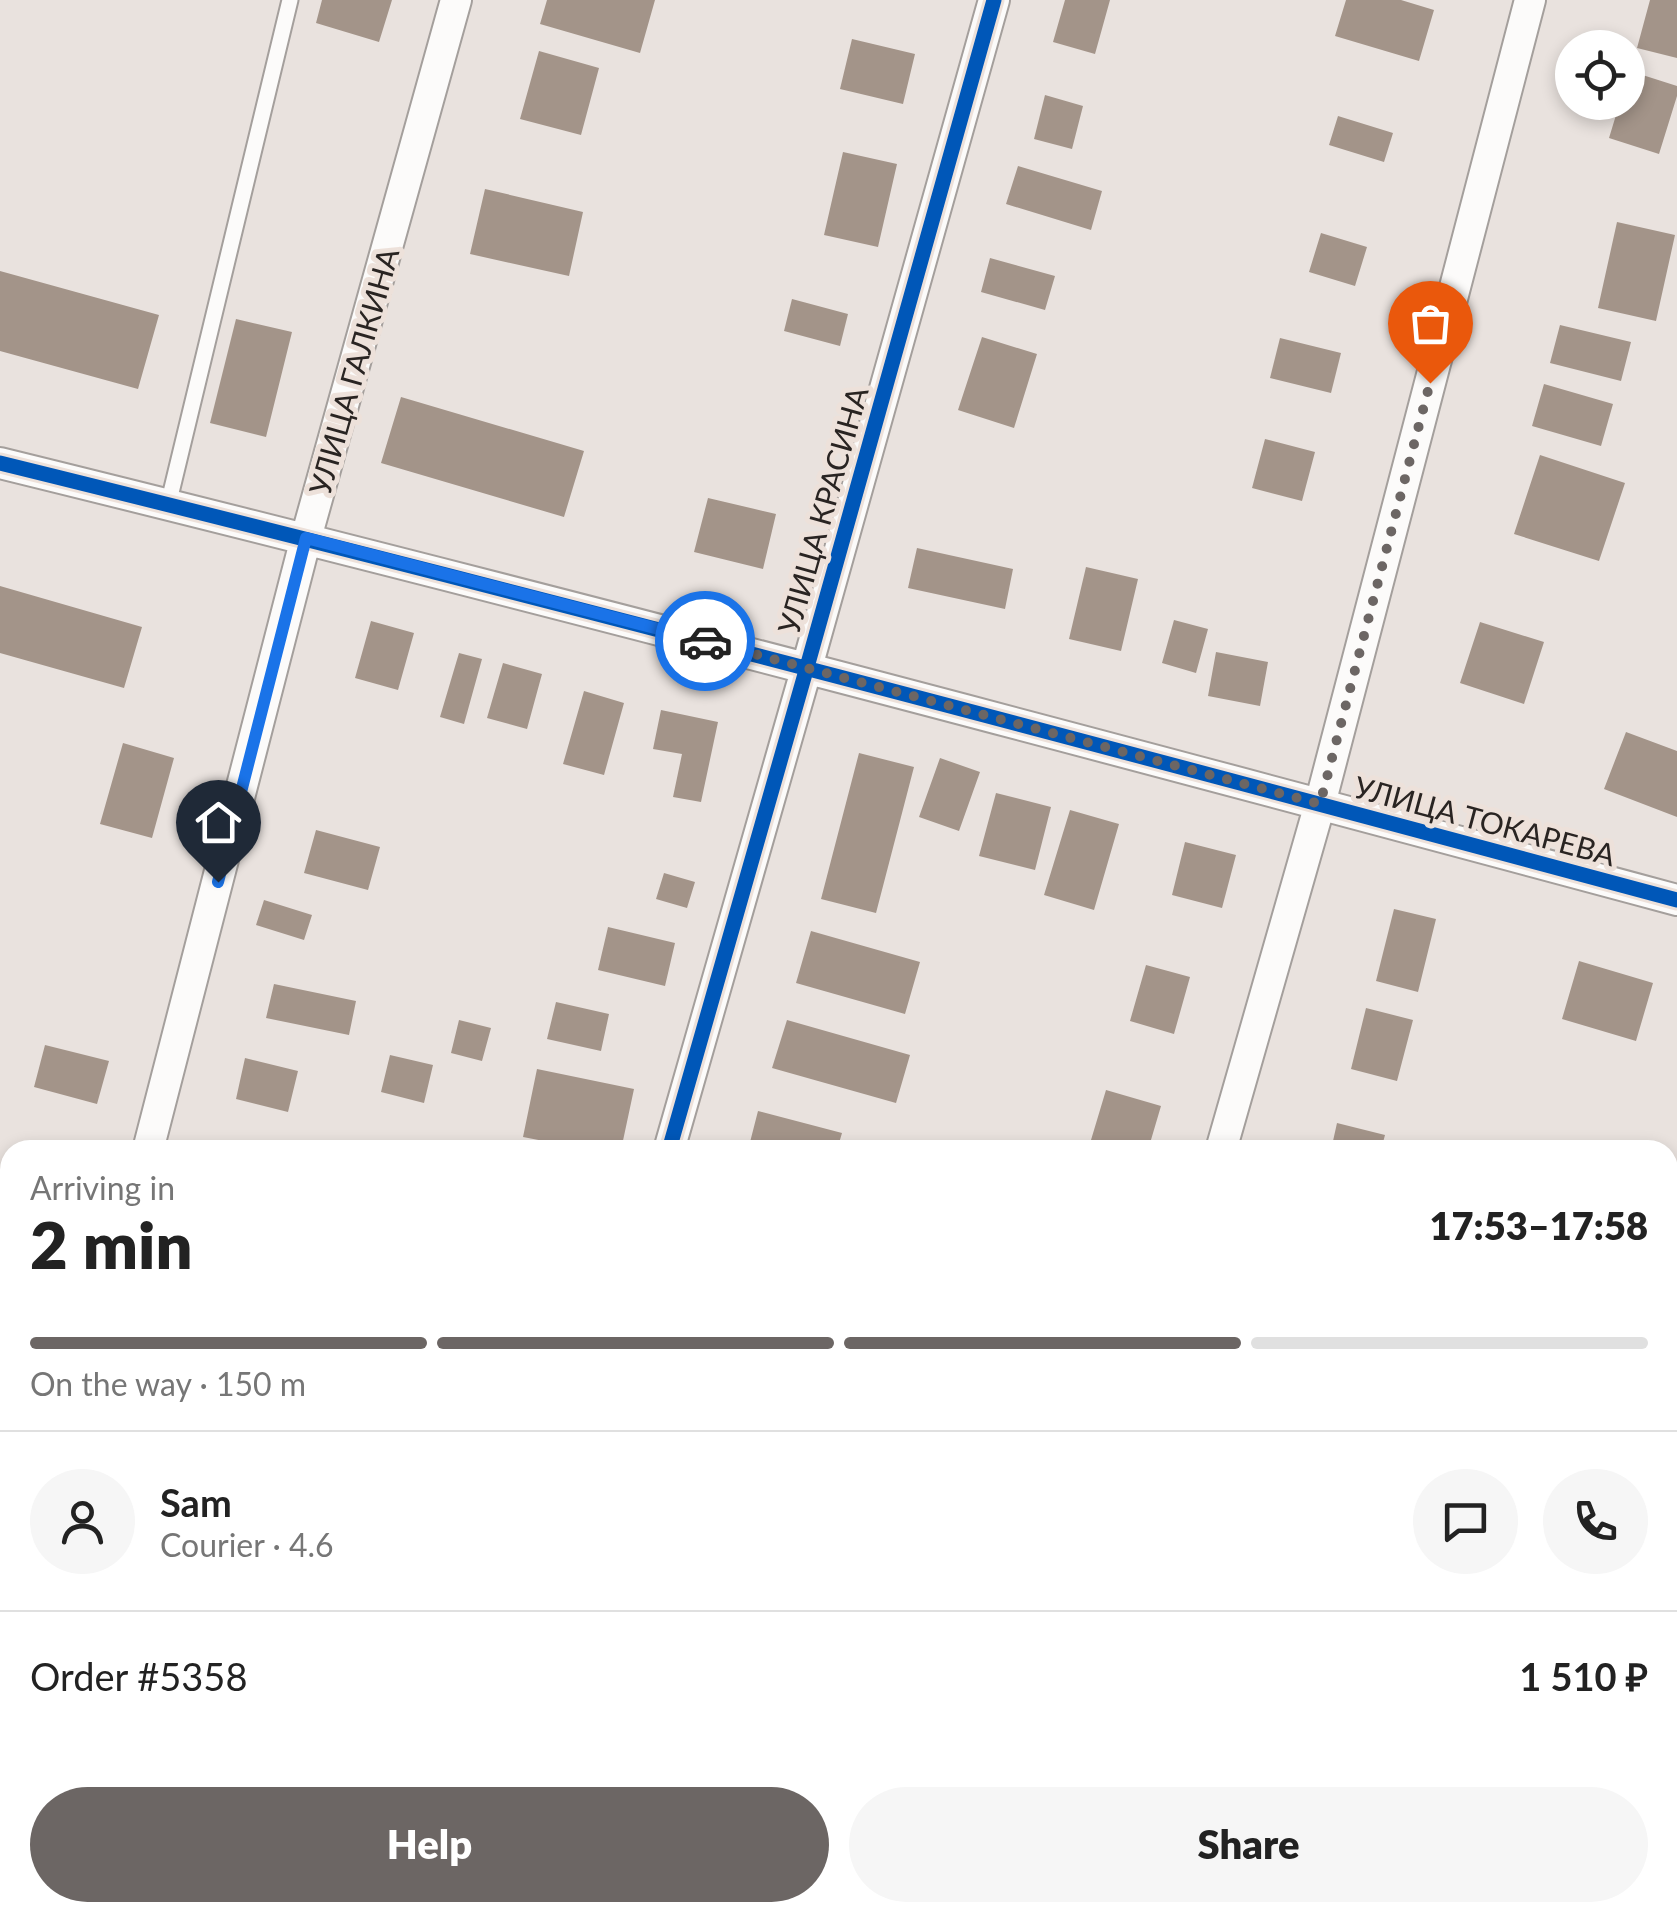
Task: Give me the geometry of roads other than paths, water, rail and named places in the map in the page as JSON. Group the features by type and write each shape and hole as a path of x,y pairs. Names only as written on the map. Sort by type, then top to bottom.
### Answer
{"street":[{"name":"УЛИЦА ГАЛКИНА","path":"151,1140 306,538 456,0"},
{"name":"УЛИЦА КРАСИНА","path":"671,1140 994,0"},
{"path":"1224,1140 1320,804 1530,0"},
{"name":"УЛИЦА ТОКАРЕВА","path":"0,463 807,668 1677,900"}],"lane":[{"path":"168,504 290,0"}]}
